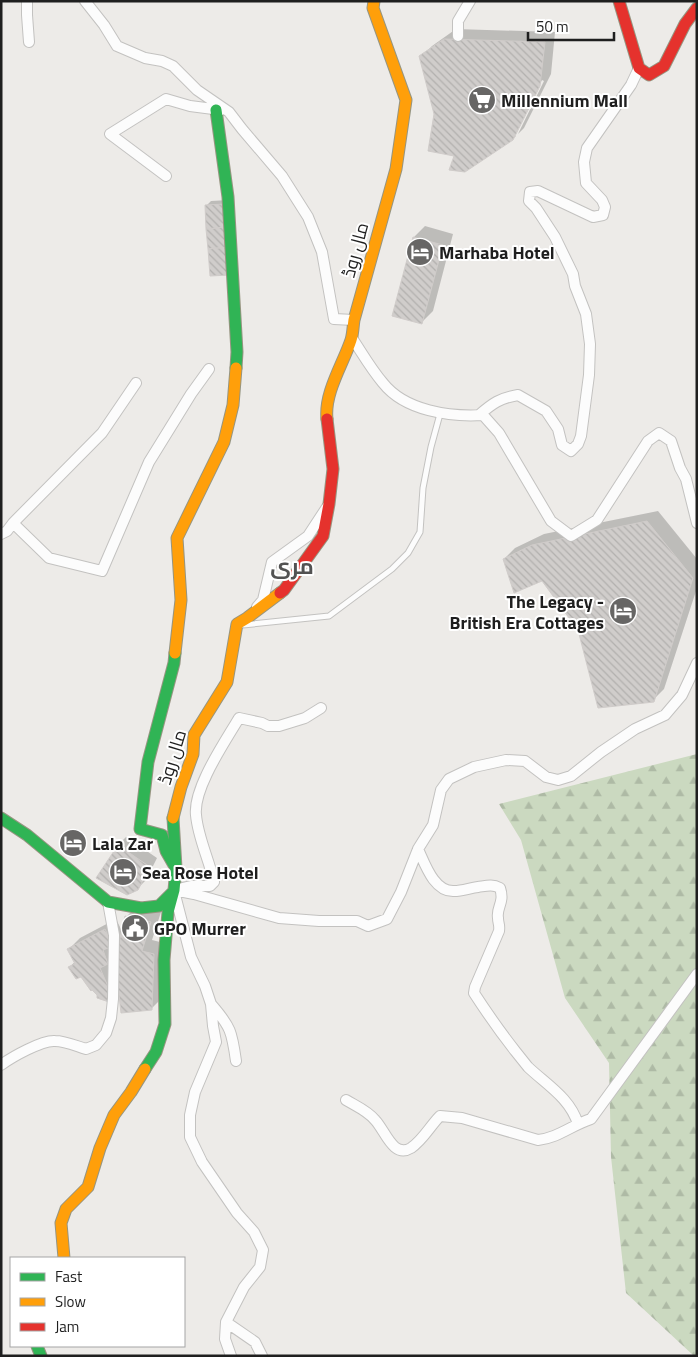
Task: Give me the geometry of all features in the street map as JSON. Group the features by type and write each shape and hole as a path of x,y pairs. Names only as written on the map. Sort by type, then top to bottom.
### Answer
{"main road":[{"path":"619,1 639,68 649,75 664,66 685,24 697,8"},
{"name":"مال روڈ","path":"64,1257 61,1223 66,1209 88,1187 100,1148 114,1115 156,1052 166,1024 164,952 168,912 174,890 176,868 173,819 193,754 194,735 227,682 242,621 284,590 323,536 333,469 326,408 337,373 352,338 354,320 396,169 406,100 373,4"},
{"path":"176,868 168,859 162,835 140,829 148,762 174,663 181,600 177,538 224,442 233,405 237,352 235,310 228,197 216,110"},
{"path":"1,818 27,835 108,902 141,908 159,906 174,890"}],"street":[{"path":"27,1 30,42"},
{"path":"85,1 118,46 145,58 162,61 173,66 197,90 229,112 282,176 308,217 322,252 334,319 354,320"},
{"path":"458,36 458,21 470,1"},
{"path":"479,416 489,406 504,397 518,394 546,411 558,429 562,445 571,450 578,444 581,436 589,376 590,344 586,314 575,286 573,274 545,220 529,201 530,192 538,191 593,217 603,214 605,207 602,200 586,183 584,162 587,148 631,84 639,68"},
{"path":"166,176 110,134 166,99 190,106 229,112"},
{"path":"352,338 383,384 401,400 440,414 483,415 499,433 551,521 571,536 597,520 648,441 659,433 671,441 680,468 697,492"},
{"path":"13,523 49,558 102,571 149,462 191,394 209,369"},
{"path":"1,534 7,531 102,433 136,383"},
{"path":"686,479 697,523"},
{"name":"مال روڈ","path":"242,621 263,600 272,562 308,536 329,504"},
{"path":"174,890 279,918 357,921 368,926 387,919 401,892 418,849 433,825 441,790 449,779 474,767 506,760 525,761 546,777 558,780 571,776 635,729 664,715 682,695 697,663"},
{"path":"174,890 191,886 210,886 214,882 199,829 196,814 197,800 200,788 239,718 268,726 279,726 304,718 321,708"},
{"path":"418,849 431,875 444,890 453,891 494,885 500,888 503,896 498,918 500,924 499,931 474,993 499,1032 528,1066 555,1089 570,1107 578,1124"},
{"path":"174,890 191,957 205,986 211,1004 216,1042 195,1092 190,1115 190,1137 202,1162 237,1213 254,1232 263,1250 260,1267 244,1287 226,1322 225,1339 231,1356"},
{"path":"1,1065 30,1048 53,1040 86,1049 96,1046 106,1033 111,1018 113,999 114,935 108,902"},
{"path":"346,1100 359,1107 375,1120 394,1148 402,1150 409,1149 415,1144 440,1116 462,1118 538,1140 548,1139 591,1119 697,974"},
{"path":"211,1004 226,1021 232,1035 236,1062"},
{"path":"226,1322 254,1342 262,1356"}],"lane":[{"path":"242,621 246,626 328,616 392,569 408,553 420,532 423,488 440,414"}],"green space":[{"path":"697,754 697,1356 694,1356 626,1293 611,1157 609,1063 565,998 521,840 499,804"}],"building":[{"name":"Millennium Mall","path":"444,39 545,42 540,86 513,140 465,172 449,170 454,156 428,151 434,114 419,56"},
{"path":"225,204 226,227 206,229 205,205"},
{"path":"226,227 228,247 208,249 206,229"},
{"path":"413,237 443,245 422,324 392,316"},
{"path":"228,247 230,275 210,276 208,249"},
{"name":"The Legacy - British Era Cottages","path":"647,521 693,578 654,702 598,708 578,630 542,581 514,593 503,559 532,545"},
{"name":"Sea Rose Hotel","path":"118,845 150,867 138,890 127,895 96,878"},
{"path":"125,916 151,922 142,951 154,954 152,1010 121,1013 115,960"},
{"path":"105,929 113,946 103,950 108,964 100,968 110,991 109,1002 97,998 97,995 91,991 81,977 76,979 68,967 75,964 67,949"}],"traffic: fast":[{"path":"216,110 228,197 237,352 236,368"},
{"path":"174,865 166,851 162,835 140,829 148,762 175,653"},
{"path":"1,818 27,835 108,902 141,908 159,906 172,893"},
{"path":"145,1069 156,1052 165,1024 164,960 168,912 174,890 176,868 173,818"},
{"path":"37,1347 41,1356"}],"traffic: slow":[{"path":"327,419 328,399 351,340 354,320 396,169 406,100 373,8 374,1"},
{"path":"175,653 181,600 177,538 224,442 233,405 236,368"},
{"path":"173,818 181,787 193,754 194,735 227,682 237,624 280,593"},
{"path":"64,1257 61,1223 66,1209 88,1187 100,1148 114,1115 145,1069"}],"traffic: jam":[{"path":"619,1 639,68 649,75 664,66 685,24 697,8"},
{"path":"280,593 323,536 333,469 327,419"}],"place":[{"name":"Millennium Mall","path":"482,100"},
{"name":"Marhaba Hotel","path":"420,252"},
{"name":"The Legacy - British Era Cottages","path":"623,611"},
{"name":"Lala Zar","path":"73,843"},
{"name":"Sea Rose Hotel","path":"123,872"},
{"name":"GPO Murrer","path":"135,928"}],"district":[{"name":"مری","path":"292,566"}]}
